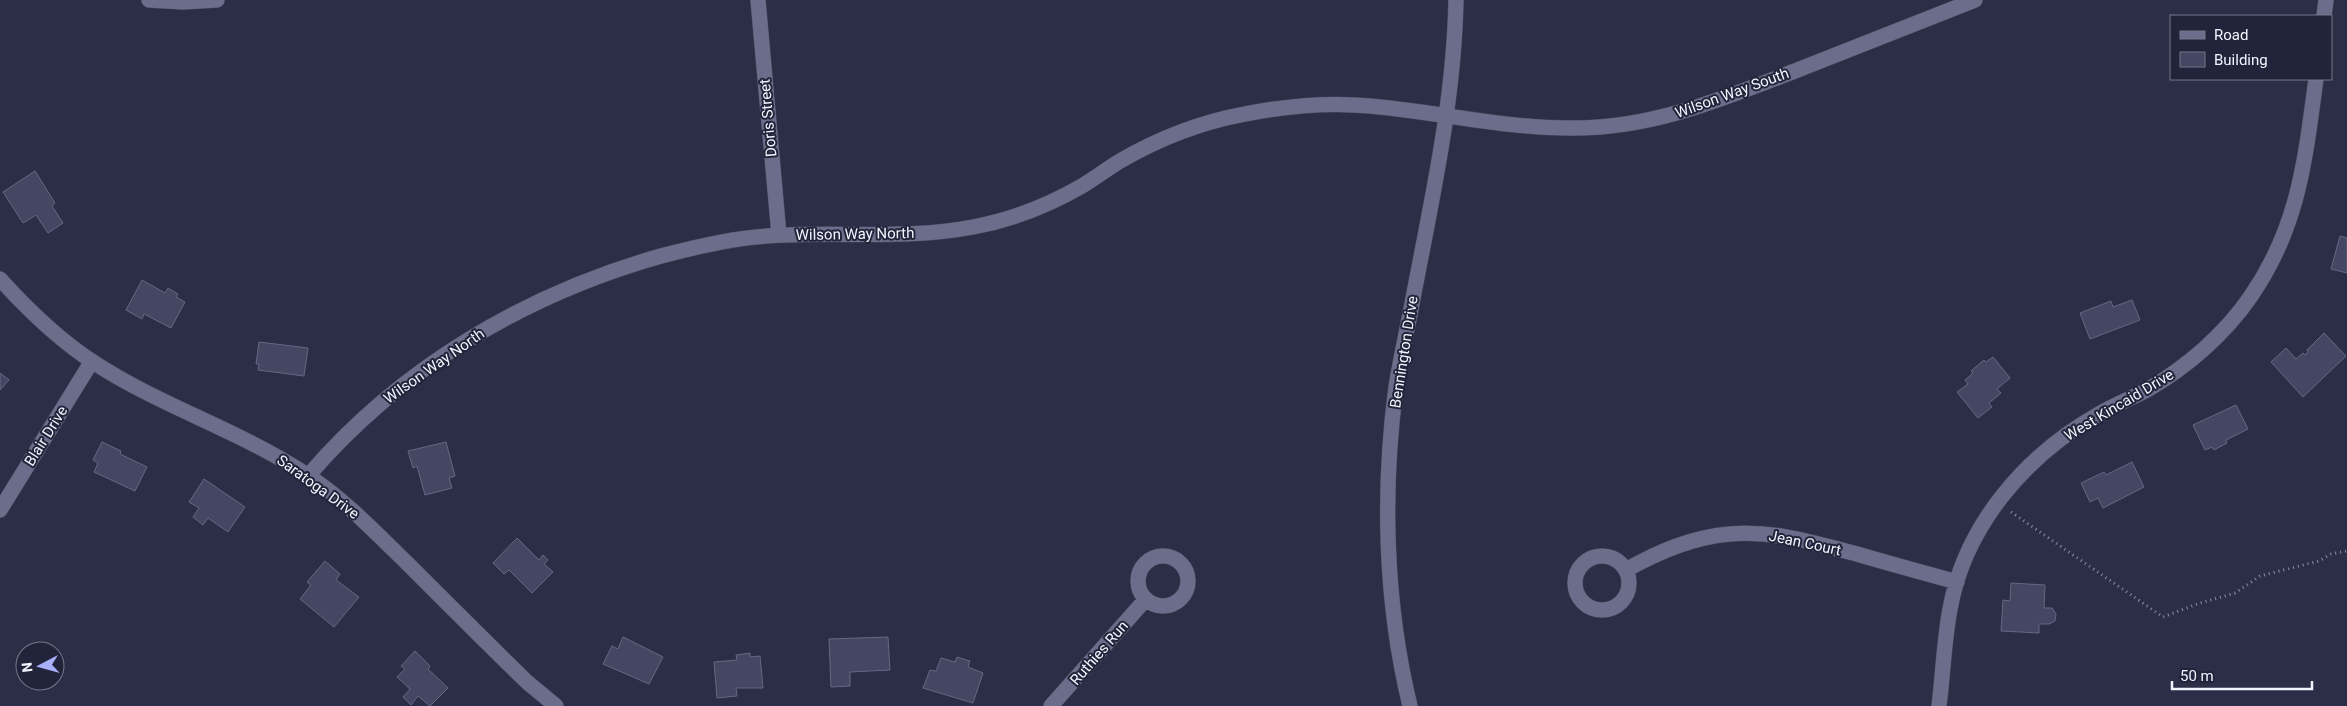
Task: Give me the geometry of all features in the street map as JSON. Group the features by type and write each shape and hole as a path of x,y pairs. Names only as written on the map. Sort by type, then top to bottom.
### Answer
{"street":[{"path":"150,0 183,2 217,0"},
{"name":"Doris Street","path":"758,0 779,236"},
{"name":"Bennington Drive","path":"1410,706 1393,611 1388,537 1390,454 1396,387 1447,116 1455,44 1456,0"},
{"name":"Wilson Way South","path":"1447,116 1534,127 1578,128 1622,125 1659,119 1695,109 1736,94 1975,0"},
{"path":"2324,15 2326,0"},
{"name":"West Kincaid Drive","path":"1939,706 1950,609 1957,582 1969,551 1986,520 2009,486 2037,457 2069,432 2100,413 2147,390 2176,372 2206,347 2250,297 2271,263 2297,201 2305,163 2316,80"},
{"name":"Wilson Way North","path":"308,476 330,450 375,407 414,376 456,347 510,315 567,288 626,266 686,249 736,240 779,236 931,233 990,223 1049,203 1152,144 1194,127 1248,113 1283,107 1322,104 1367,105 1447,116"},
{"name":"Saratoga Drive","path":"0,279 24,306 58,336 92,361 119,378 268,450 308,476 362,519 527,682 556,706"},
{"name":"Blair Drive","path":"0,510 92,361"},
{"name":"Jean Court","path":"1626,570 1667,549 1698,539 1730,534 1766,534 1799,538 1957,582"},
{"name":"Ruthies Run","path":"1052,706 1146,599"}],"path":[{"path":"1998,503 2163,617 2197,604 2235,593 2260,576 2318,562 2331,554 2347,551"}],"building":[{"path":"35,171 55,203 52,206 63,223 48,233 36,215 23,223 3,192"},
{"path":"2340,236 2347,238 2347,273 2331,269"},
{"path":"142,280 165,293 168,288 178,294 176,297 185,302 171,328 144,314 142,319 126,310"},
{"path":"2132,300 2140,320 2090,339 2080,313 2111,301 2113,307"},
{"path":"2324,333 2346,356 2303,397 2271,362 2286,348 2296,359 2303,353 2305,355 2308,352 2307,350"},
{"path":"259,342 308,348 304,376 258,370 259,364 256,364"},
{"path":"1993,357 2010,378 1997,389 2001,393 1989,403 1992,407 1978,418 1957,392 1968,384 1965,380 1973,373 1971,371 1984,360 1986,362"},
{"path":"0,373 9,380 0,390"},
{"path":"2236,405 2248,429 2226,440 2227,443 2214,450 2212,447 2205,450 2193,425"},
{"path":"102,442 121,451 120,454 147,467 135,491 94,472 98,463 93,460"},
{"path":"446,442 455,476 449,478 452,488 425,495 417,466 413,468 408,451"},
{"path":"2132,462 2144,487 2103,508 2098,498 2090,502 2081,483 2104,472 2106,475"},
{"path":"204,479 245,507 228,532 208,518 203,525 193,517 199,508 189,502"},
{"path":"517,538 539,560 543,555 548,560 544,564 553,572 532,593 509,570 504,574 493,563"},
{"path":"325,561 340,574 336,580 359,597 334,627 300,599 311,585 307,582"},
{"path":"2011,583 2045,585 2044,608 2052,608 2056,614 2055,621 2049,624 2039,624 2039,633 2001,631 2003,600 2010,601"},
{"path":"623,637 663,657 649,684 603,664 612,646 618,649"},
{"path":"888,637 890,670 850,672 850,686 831,687 829,639"},
{"path":"415,651 430,666 428,669 448,688 430,706 418,696 411,705 403,697 410,689 397,677 405,669 401,666"},
{"path":"750,653 750,657 760,656 763,688 736,688 737,696 717,698 714,662 737,660 736,655"},
{"path":"957,657 970,661 968,667 983,673 973,703 923,688 930,670 936,671 941,658 955,662"}]}
